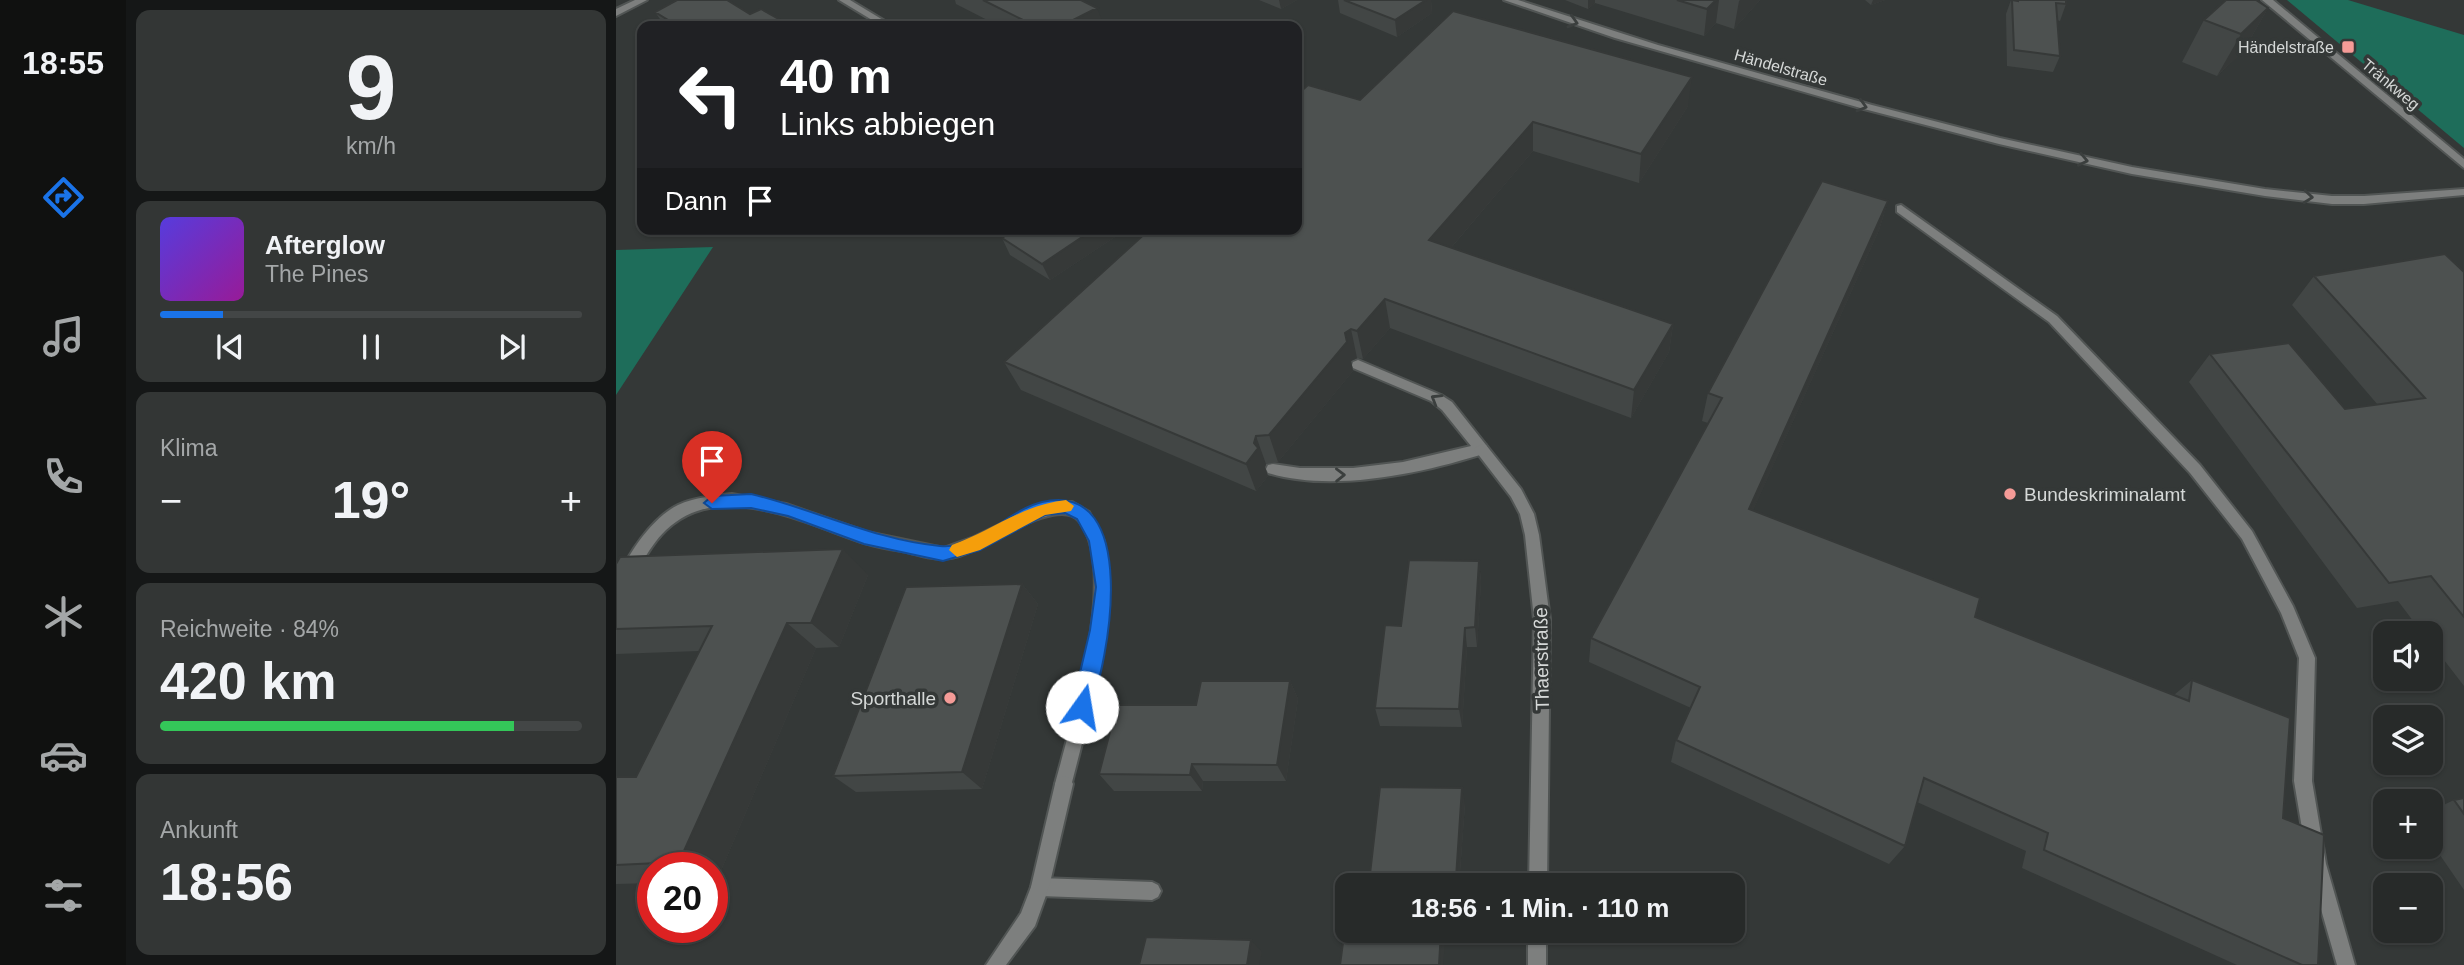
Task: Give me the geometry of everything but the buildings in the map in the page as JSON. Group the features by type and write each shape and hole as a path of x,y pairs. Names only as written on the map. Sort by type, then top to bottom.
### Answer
{"street":[{"path":"616,13 642,0"},
{"path":"844,0 880,21"},
{"name":"Händelstraße","path":"1509,0 1694,59 1909,119 2117,167 2332,200 2464,192"},
{"name":"Tränkweg","path":"2267,0 2464,165"},
{"path":"1901,208 2053,318 2195,469 2247,535 2288,611 2307,657 2303,781 2317,864 2346,965"},
{"name":"Thaerstraße","path":"1358,365 1436,398 1447,406 1516,493 1527,513 1542,619 1538,873"},
{"path":"1273,469 1308,476 1379,474 1481,449"},
{"path":"616,597 661,525 692,503 751,501 789,510 864,537 943,554 974,545 1042,509 1066,506 1083,514 1098,541 1104,587 1099,630 1040,887 1028,919 995,965"},
{"path":"1040,887 1152,891"},
{"path":"1536,965 1537,943"}],"green space":[{"path":"2287,0 2348,0 2464,35 2464,148"},
{"path":"713,247 616,395 616,250"}],"slow traffic":[{"path":"957,550 974,545 1042,509 1066,506"}],"place":[{"name":"Händelstraße","path":"2348,47"},
{"name":"Bundeskriminalamt","path":"2010,494"},
{"name":"Sporthalle","path":"950,698"}],"route":[{"path":"712,503 751,501 789,510 864,537 943,554 974,545 1042,509 1066,506 1083,514 1098,541 1104,587 1099,630 1082,707"}]}
